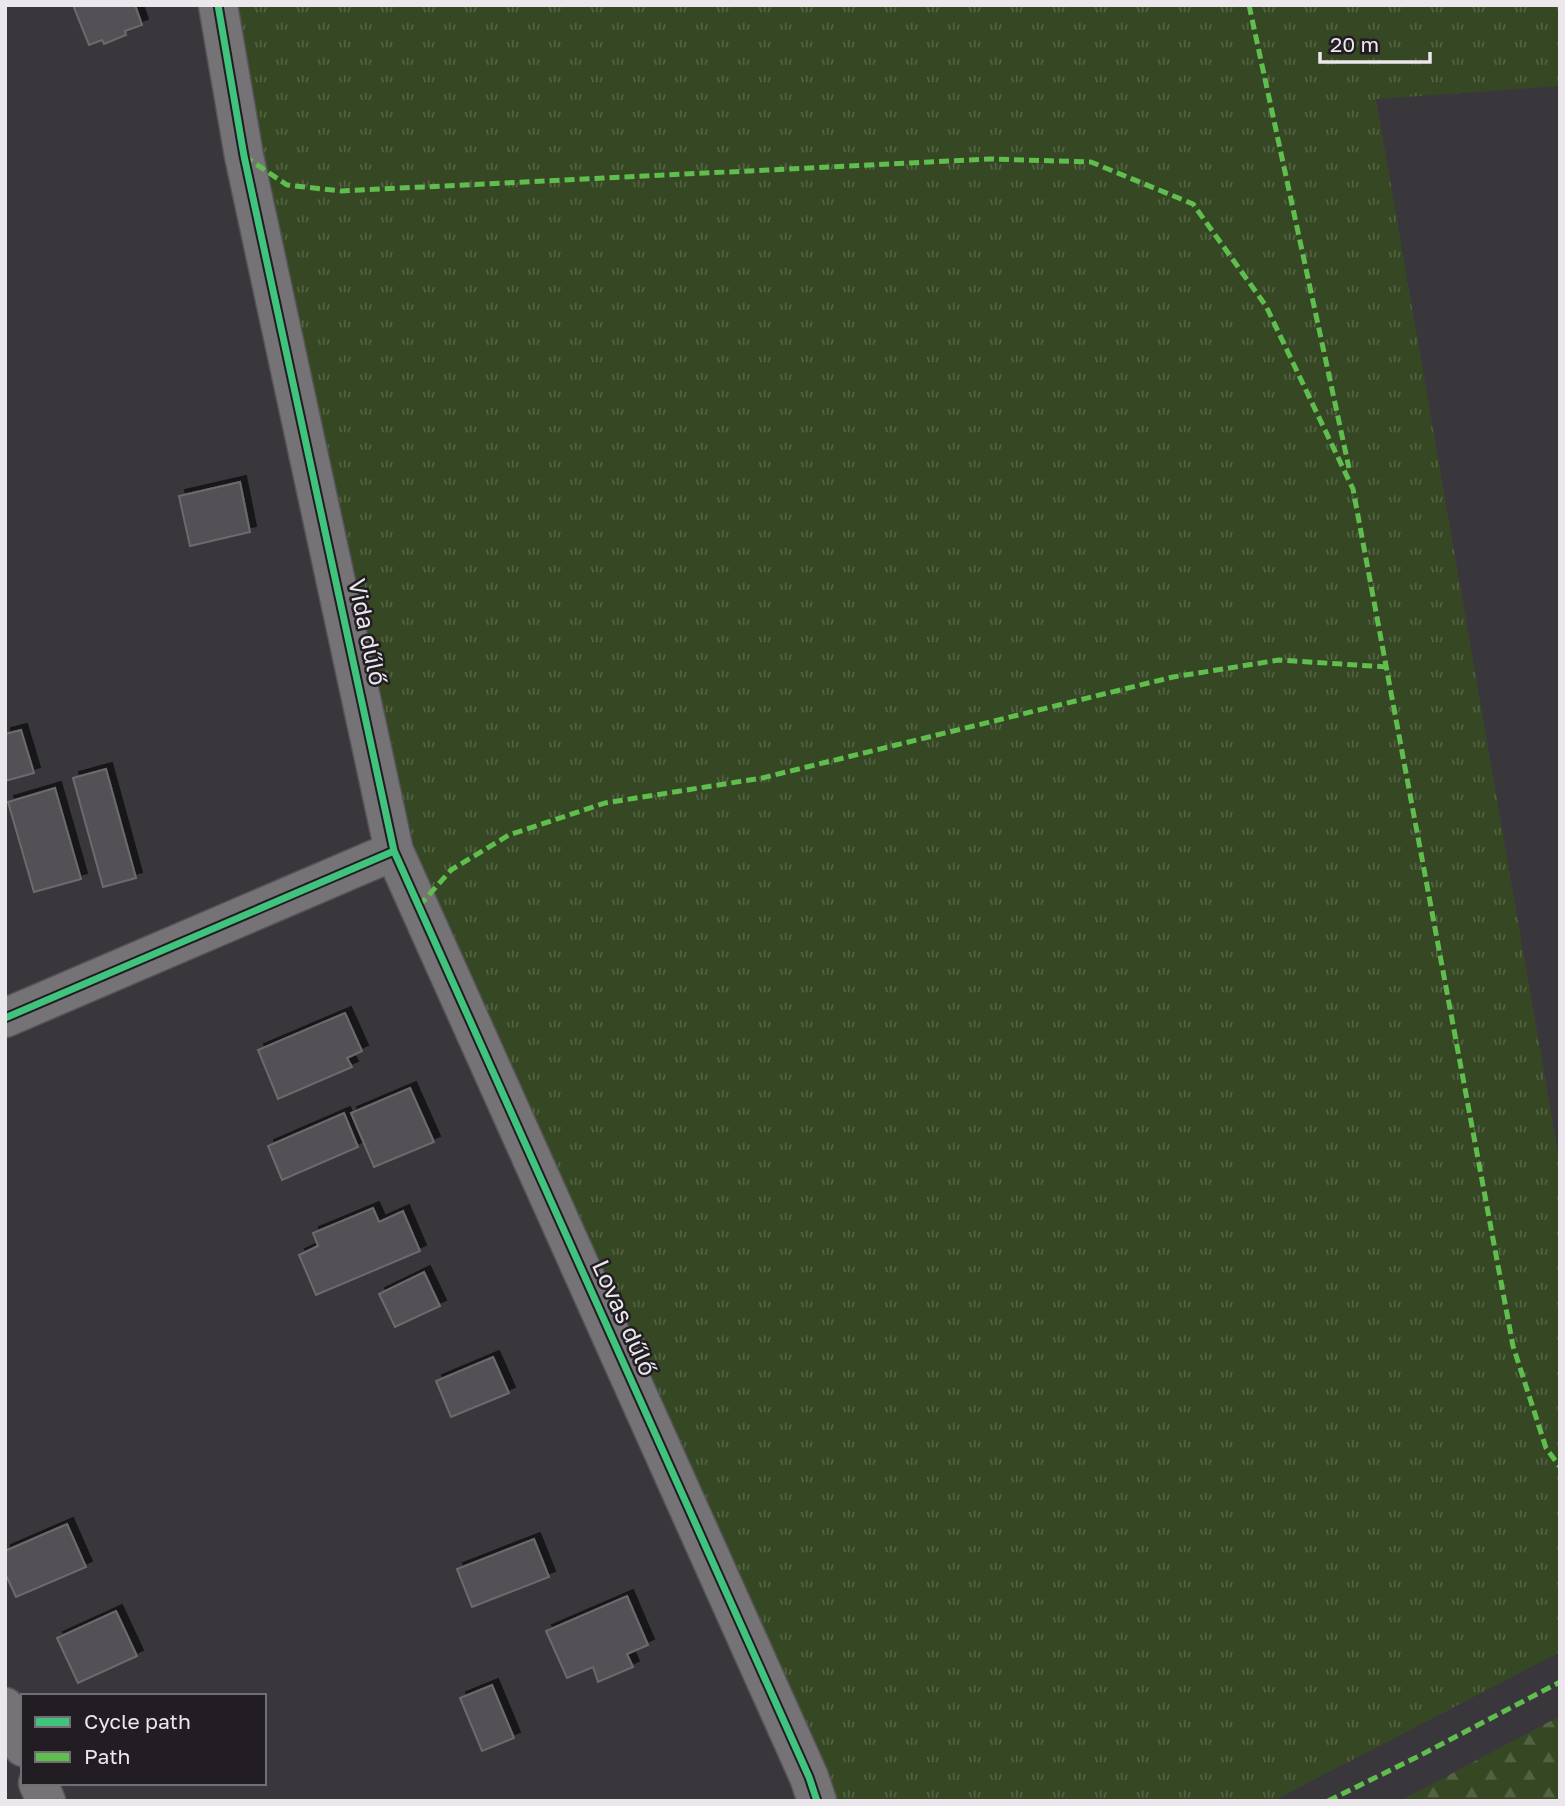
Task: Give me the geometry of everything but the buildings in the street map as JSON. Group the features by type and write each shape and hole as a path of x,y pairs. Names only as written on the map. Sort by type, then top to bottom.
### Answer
{"street":[{"name":"Vida dűlő","path":"218,5 247,169 394,851"},
{"path":"5,1018 394,851"},
{"name":"Lovas dűlő","path":"394,851 803,1764 817,1801"},
{"path":"5,1707 21,1743"},
{"path":"39,1785 46,1801"}],"green space":[{"path":"224,5 1560,5 1560,86 1376,99 1560,1165 1560,1652 1273,1801 820,1801 421,874 268,225"},
{"path":"1560,1716 1560,1801 1400,1801"}],"marked path":[{"path":"1249,5 1349,468"},
{"path":"244,156 287,185 341,191 991,159 1091,162 1193,204 1266,306 1353,489 1513,1346 1546,1448 1560,1467"},
{"path":"419,906 451,870 509,835 605,803 762,778 1173,677 1279,660 1387,667"},
{"path":"1328,1801 1560,1682"}],"cycle path":[{"path":"218,5 244,156 394,851 809,1777 817,1801"},
{"path":"5,1018 394,851"}]}
